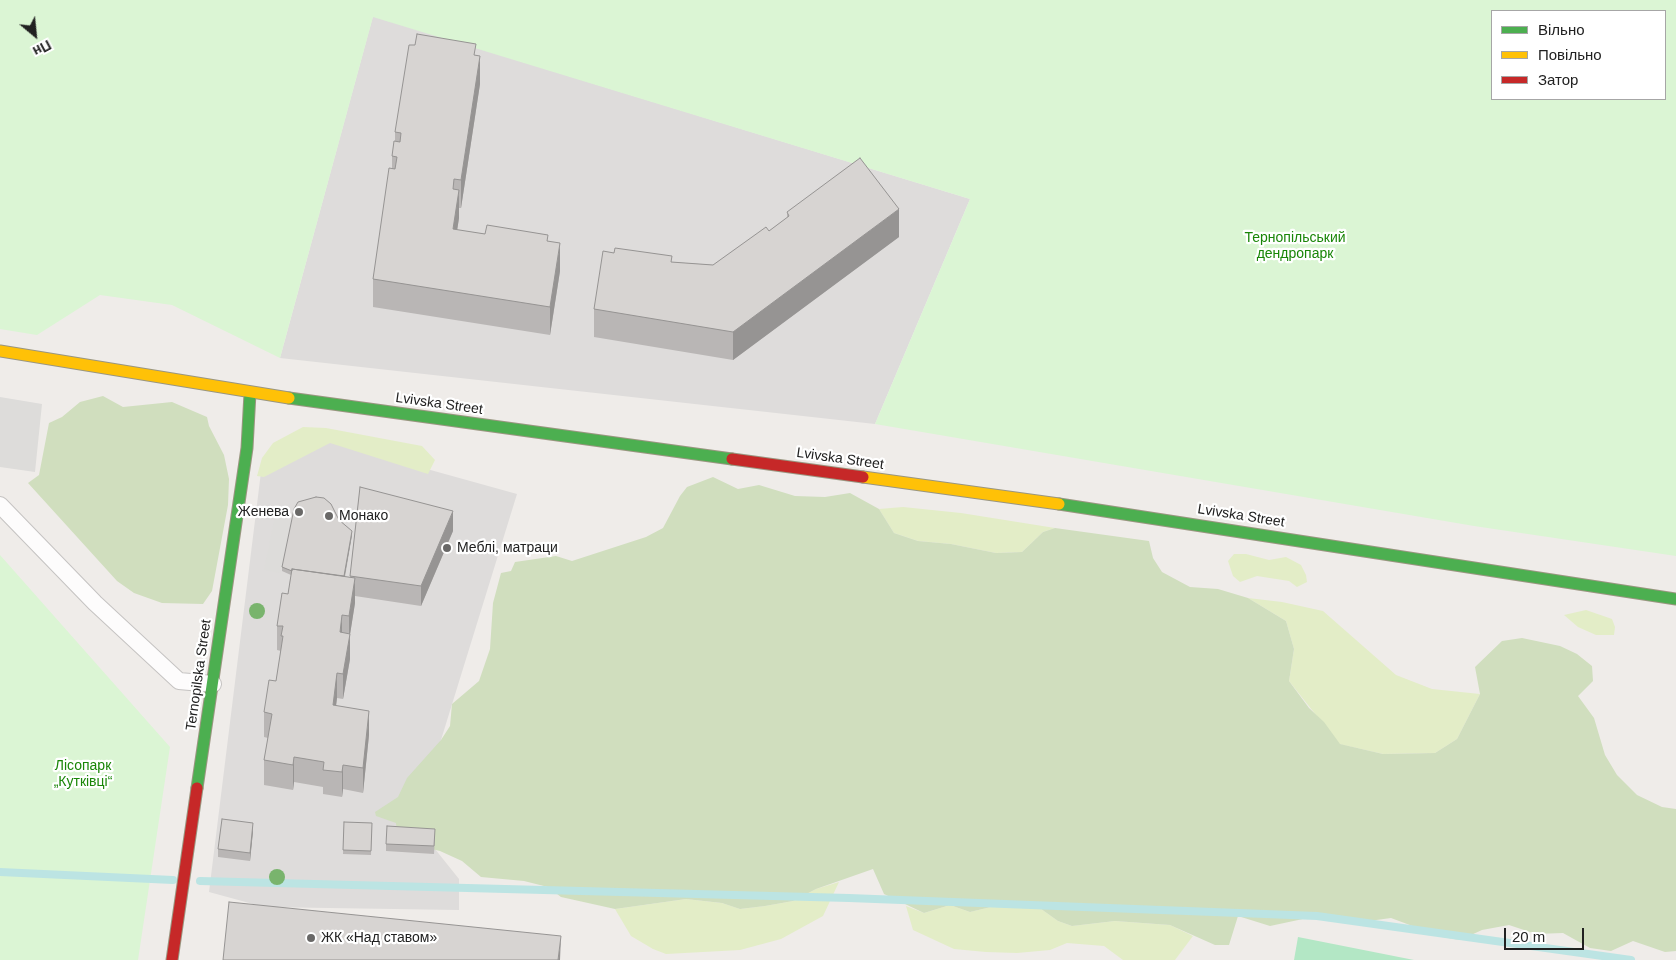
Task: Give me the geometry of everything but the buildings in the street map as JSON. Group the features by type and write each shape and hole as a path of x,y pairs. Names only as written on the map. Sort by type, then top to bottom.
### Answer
{"main road":[{"name":"Lvivska Street","path":"0,351 250,393 1102,510 1676,599"},
{"name":"Ternopilska Street","path":"172,960 247,448 250,393"}],"lane":[{"path":"0,505 95,603 179,681 213,684"}],"shaded area":[{"path":"373,16 970,199 875,424 280,358"},
{"path":"0,397 42,404 35,472 0,467"},
{"path":"326,441 517,494 415,824 459,879 459,910 264,907 209,892 261,472"},
{"path":"275,517 291,521 280,573 264,570"}],"green space":[{"name":"Тернопільський дендропарк","path":"0,0 1676,0 1676,556 1474,526 875,424 970,199 373,17 280,358 172,305 100,295 37,335 0,329"},
{"path":"103,396 123,407 172,402 207,417 209,426 224,455 229,479 228,505 212,591 203,604 162,603 134,593 117,581 28,483 39,475 49,423 62,417 80,402"},
{"path":"303,427 326,428 422,446 435,460 428,474 330,443 264,477 257,476 262,458 273,443"},
{"path":"713,477 738,489 759,485 795,496 825,497 850,493 879,509 894,533 918,541 951,544 996,553 1022,552 1043,532 1055,528 1149,541 1153,558 1162,572 1190,587 1218,589 1248,598 1286,621 1294,649 1289,681 1340,744 1383,754 1435,753 1457,739 1480,694 1475,667 1502,641 1522,638 1560,646 1577,654 1592,666 1593,681 1578,696 1594,718 1605,755 1617,775 1637,795 1662,807 1676,809 1676,951 1665,952 1633,941 1611,951 1590,948 1563,933 1536,934 1509,925 1482,930 1460,940 1442,937 1391,918 1369,921 1317,916 1270,926 1238,916 1229,945 1215,945 1170,925 1115,921 1072,926 1058,921 1034,904 999,905 970,912 950,905 924,913 884,894 873,869 816,889 793,901 765,906 740,909 722,903 686,899 615,909 561,897 548,887 524,881 481,877 462,861 440,851 398,841 396,823 376,816 375,812 398,797 407,778 441,740 450,726 452,704 479,681 490,649 493,603 501,573 511,571 515,562 556,556 572,561 646,537 663,528 687,487"},
{"path":"903,507 961,513 1055,528 1043,532 1022,552 996,553 951,544 918,541 894,533 879,509"},
{"path":"1234,554 1246,554 1269,560 1286,557 1301,565 1307,582 1297,587 1289,581 1257,576 1240,582 1233,576 1228,561"},
{"name":"Лісопарк „Кутківці“","path":"0,555 170,747 138,960 0,960"},
{"path":"1248,598 1282,602 1323,611 1396,675 1432,689 1480,694 1457,739 1435,753 1383,754 1339,744 1289,681 1294,649 1286,621"},
{"path":"1586,610 1612,619 1615,627 1614,635 1596,635 1578,627 1564,615"},
{"path":"839,882 823,916 781,939 740,950 666,954 631,936 615,909 686,899 722,903 740,909 765,906 793,901 816,889"},
{"path":"1034,904 1058,921 1072,926 1115,921 1170,925 1193,936 1175,960 1123,960 1104,946 1067,943 1050,950 1017,953 954,949 913,930 906,906 924,913 950,905 970,912 999,905"},
{"path":"1298,937 1414,960 1294,960"}],"waterway":[{"path":"0,872 173,880"},
{"path":"200,881 849,898 1317,916 1631,960"}],"traffic: fast":[{"path":"197,788 247,448 250,393"},
{"path":"289,398 732,459"},
{"path":"1059,504 1676,599"}],"traffic: slow":[{"path":"0,351 289,398"},
{"path":"863,477 1059,504"}],"traffic: jam":[{"path":"732,459 863,477"},
{"path":"172,960 197,788"}],"place":[{"name":"Женева","path":"299,512"},
{"name":"Монако","path":"329,516"},
{"name":"Меблі, матраци","path":"447,548"},
{"name":"ЖК «Над ставом»","path":"311,938"}]}
